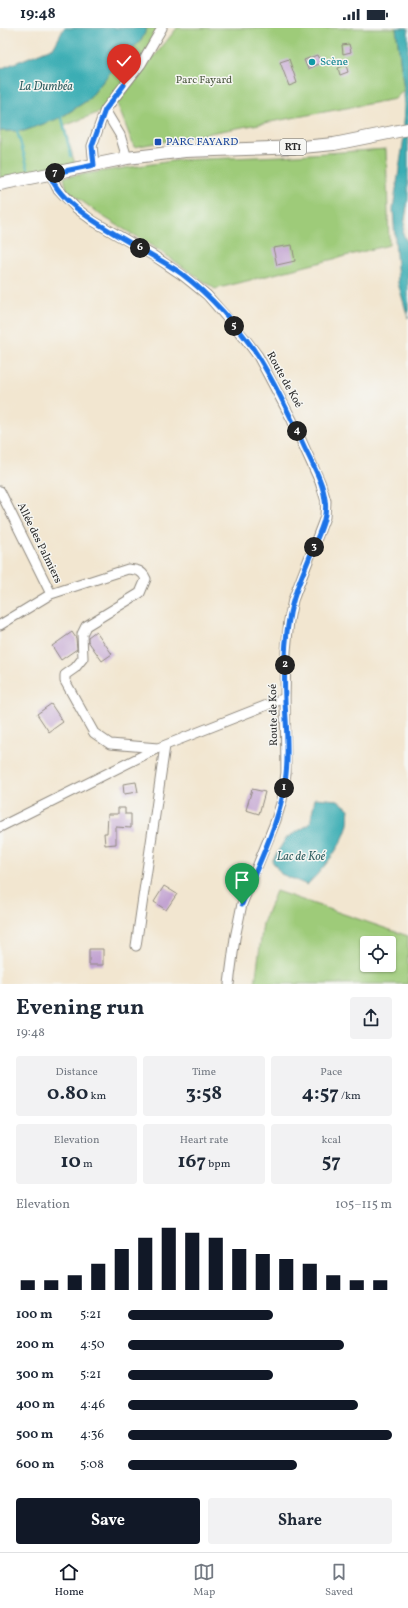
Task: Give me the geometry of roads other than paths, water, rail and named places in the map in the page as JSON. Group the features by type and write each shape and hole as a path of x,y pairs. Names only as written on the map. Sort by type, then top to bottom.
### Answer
{"main road":[{"name":"RT1","path":"0,184 127,158 185,151 302,148 334,144 404,130"}],"street":[{"path":"94,165 92,146 105,110 141,64 162,28"},
{"path":"105,110 120,135 127,158"},
{"name":"Route de Koé","path":"50,174 57,188 76,208 93,222 154,256 182,275 207,295 226,317 258,356 292,420 320,482 326,501 325,517 293,600 288,620 285,698 286,774 282,800 276,820 242,904 235,938 229,984"},
{"name":"Allée des Palmiers","path":"0,491 51,594 0,625"},
{"path":"51,594 128,569 137,570 143,573 146,579 140,593 86,626 82,634 83,658 65,675 65,681 94,733 110,744 161,747"},
{"path":"0,827 161,747 285,698"},
{"path":"136,946 161,747"}],"water":[{"name":"La Dumbéa","path":"64,28 147,28 142,39 112,70 88,100 60,118 24,131 0,131 0,69 54,47"},
{"path":"396,28 408,28 408,199 403,234 408,243 408,318 398,283 393,209 404,137 404,90"},
{"name":"Lac de Koé","path":"315,798 338,800 349,809 348,822 346,832 337,849 319,873 307,885 281,874 272,861 286,838 310,824"}],"waterway":[{"path":"61,114 71,156"},
{"path":"16,128 28,168"}],"place":[{"name":"Scène","path":"312,62"},
{"name":"PARC FAYARD","path":"158,142"}],"park label":[{"name":"Parc Fayard","path":"204,80"}]}
